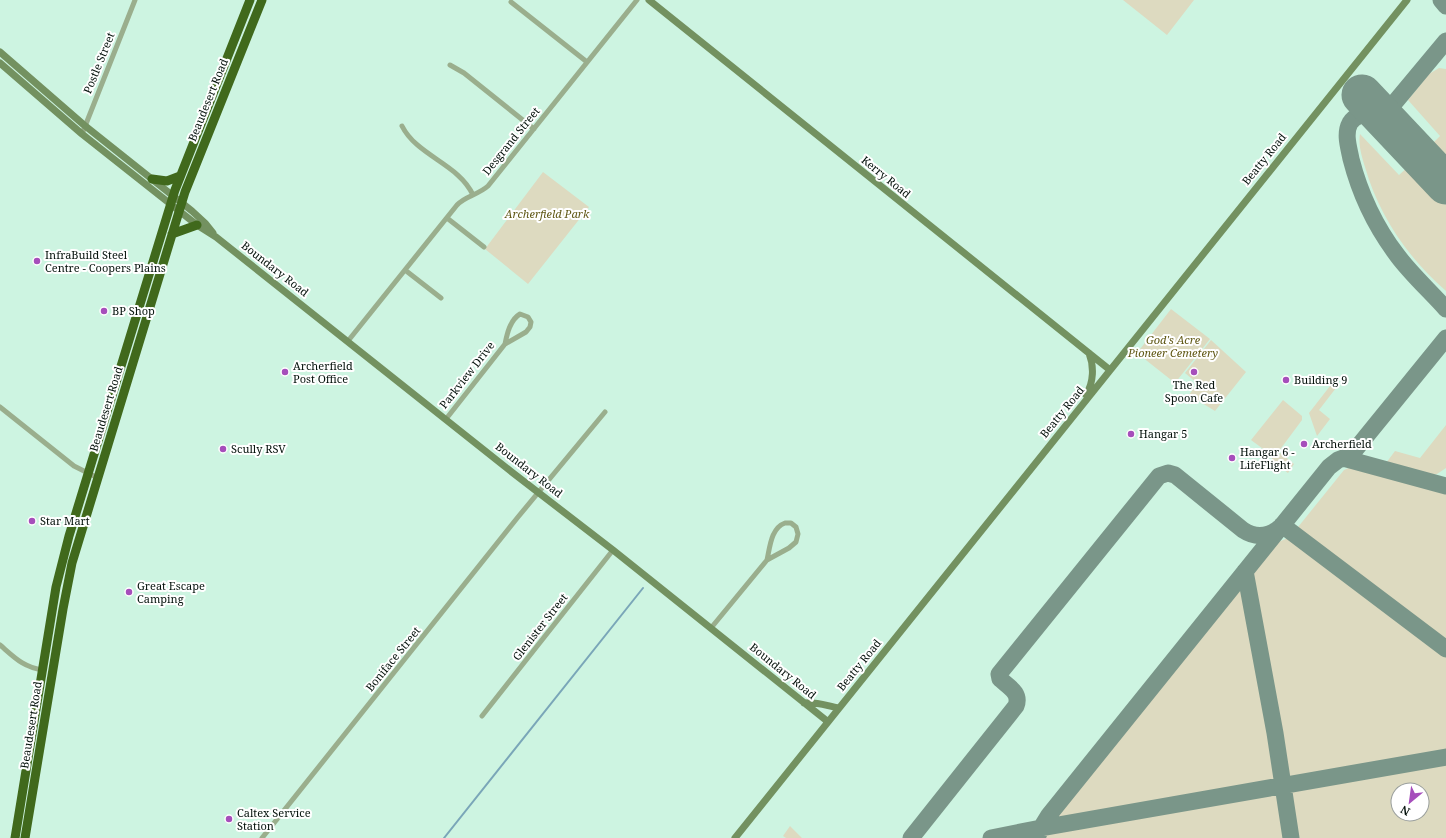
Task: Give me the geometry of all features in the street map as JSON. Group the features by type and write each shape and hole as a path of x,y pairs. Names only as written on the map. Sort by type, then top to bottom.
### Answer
{"highway":[{"name":"Beaudesert Road","path":"15,838 59,573 69,536 171,200 250,0"},
{"name":"Beaudesert Road","path":"25,838 69,574 180,207 262,0"},
{"path":"152,179 167,181 180,176"},
{"path":"172,234 197,225"}],"main road":[{"name":"Kerry Road","path":"649,0 1110,370"},
{"name":"Beatty Road","path":"735,838 827,721 1406,0"},
{"name":"Boundary Road","path":"0,52 43,91 152,179 171,200"},
{"name":"Boundary Road","path":"0,63 82,134 180,207 205,223 216,237"},
{"name":"Boundary Road","path":"180,207 197,225 216,237 712,628 827,721"},
{"path":"1075,413 1089,390 1093,370 1088,353"},
{"path":"804,703 813,701 838,708"}],"street":[{"name":"Postle Street","path":"82,134 84,125 135,0"},
{"name":"Desgrand Street","path":"348,341 460,201 488,186 637,0"},
{"path":"511,2 587,62"},
{"path":"450,65 464,73 534,129"},
{"path":"402,126 410,138 467,183 473,195"},
{"path":"447,218 484,247"},
{"path":"405,270 441,298"},
{"name":"Parkview Drive","path":"446,419 505,344 529,329 531,322 528,317 520,314 515,317 508,331 505,344"},
{"path":"0,407 70,462 88,474 98,478"},
{"name":"Boniface Street","path":"262,838 539,492 605,412"},
{"path":"712,628 767,560 789,548 796,542 798,534 794,525 785,523 777,528 770,546 767,560"},
{"name":"Glenister Street","path":"482,716 613,550"},
{"path":"0,645 30,668 52,672"}],"green space":[{"path":"1123,0 1194,0 1167,35"},
{"path":"1439,68 1446,69 1446,163 1430,146 1440,136 1408,100 1429,74"},
{"path":"1360,134 1399,175 1409,166 1446,205 1446,291 1419,265 1396,235 1387,219 1378,202 1365,167 1360,147"},
{"name":"Archerfield Park","path":"543,172 589,207 528,284 485,249"},
{"name":"God's Acre Pioneer Cemetery","path":"1171,309 1210,339 1175,383 1137,353"},
{"path":"1211,340 1246,372 1215,411 1189,395 1197,383 1185,373"},
{"path":"1330,386 1336,388 1319,410 1330,419 1317,436 1309,413"},
{"path":"1283,400 1302,416 1302,420 1276,455 1270,454 1251,440"},
{"path":"1446,425 1446,468 1437,474 1429,476 1386,463 1395,451 1420,458"},
{"path":"1281,453 1294,464 1288,473 1271,460 1273,457 1277,457"},
{"path":"1353,466 1446,493 1446,838 1011,838 1041,833 1274,544 1290,537 1344,470"},
{"path":"790,826 802,838 786,838 783,836"}],"waterway":[{"path":"444,838 643,588"}],"taxiway":[{"path":"1441,0 1446,6"},
{"path":"1446,41 1391,107 1381,112 1364,114 1354,118 1350,123 1347,132 1351,159 1359,185 1375,221 1402,262 1446,309"},
{"path":"1395,129 1381,114 1382,106 1379,100 1372,98 1365,101 1363,109 1372,118 1386,121 1425,162"},
{"path":"1037,838 1049,815 1329,467 1338,460 1351,455 1446,338"},
{"path":"1343,458 1446,486"},
{"path":"911,838 1016,706 1016,694 1000,679 999,674 1159,476 1168,473 1175,475 1248,533 1266,535 1279,528"},
{"path":"1282,525 1446,649"},
{"path":"1245,571 1275,733 1291,838"},
{"path":"991,838 1446,757"}],"runway":[{"path":"1362,95 1446,184"}],"place":[{"name":"InfraBuild Steel Centre - Coopers Plains","path":"37,261"},
{"name":"BP Shop","path":"104,311"},
{"name":"Archerfield Post Office","path":"285,372"},
{"name":"The Red Spoon Cafe","path":"1194,372"},
{"name":"Building 9","path":"1286,380"},
{"name":"Hangar 5","path":"1131,434"},
{"name":"Archerfield","path":"1304,444"},
{"name":"Scully RSV","path":"223,449"},
{"name":"Hangar 6 - LifeFlight","path":"1232,458"},
{"name":"Star Mart","path":"32,521"},
{"name":"Great Escape Camping","path":"129,592"},
{"name":"Caltex Service Station","path":"229,819"}]}
